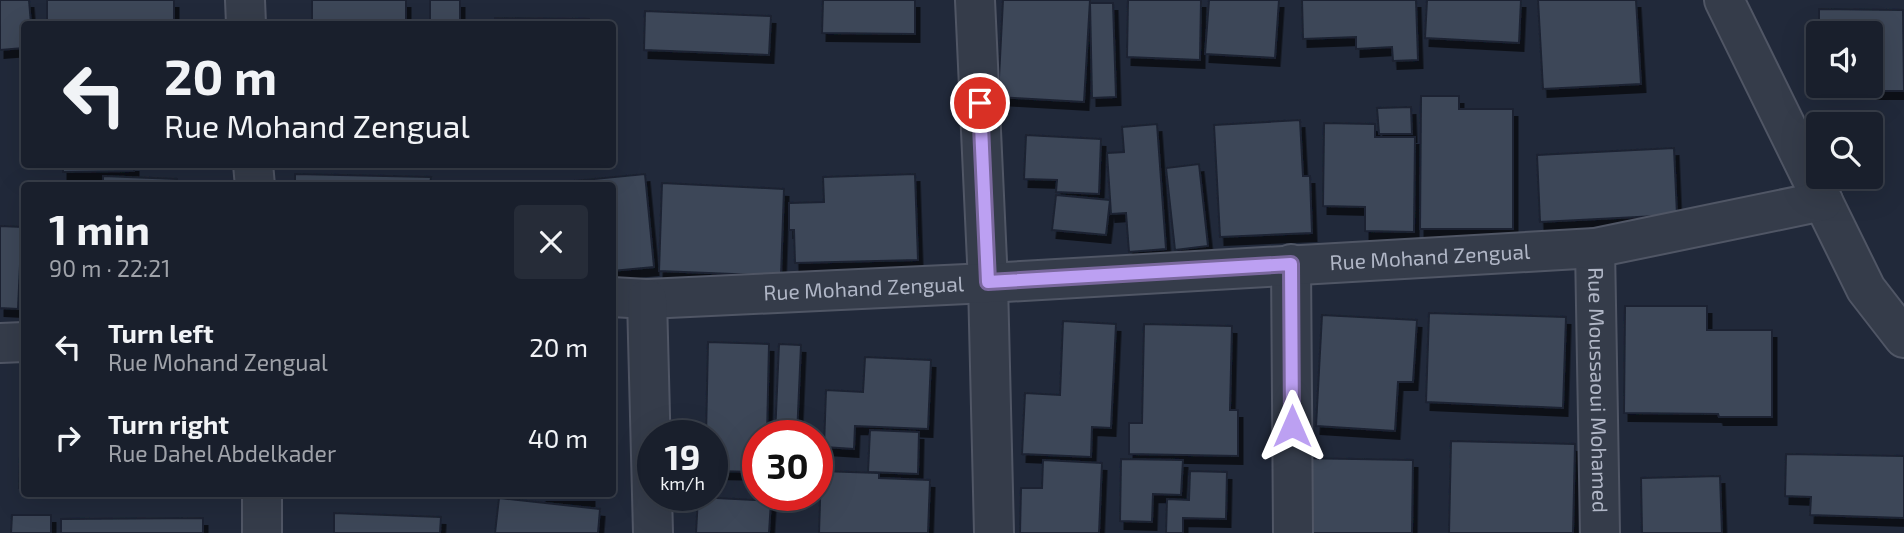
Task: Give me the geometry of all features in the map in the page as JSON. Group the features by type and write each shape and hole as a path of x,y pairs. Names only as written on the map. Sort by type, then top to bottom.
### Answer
{"street":[{"path":"245,0 246,21"},
{"path":"975,0 988,282 994,533"},
{"path":"1724,0 1866,289 1904,338"},
{"name":"Rue Mohand Zengual","path":"630,298 988,282 1595,248 1823,201"},
{"name":"Rue Moussaoui Mohamed","path":"1595,248 1600,533"},
{"path":"1291,264 1293,533"},
{"path":"630,298 653,533"},
{"path":"0,343 21,342"},
{"path":"262,497 262,533"}],"building":[{"path":"0,0 29,0 31,21 21,21 21,48 0,50"},
{"path":"47,0 174,0 174,21 47,21"},
{"path":"312,0 406,0 406,21 312,21"},
{"path":"430,0 460,0 460,21 430,21"},
{"path":"823,0 915,0 915,34 822,33"},
{"path":"1003,0 1090,0 1084,102 998,97"},
{"path":"1128,0 1201,0 1200,60 1127,57"},
{"path":"1209,0 1279,0 1275,58 1205,54"},
{"path":"1302,0 1416,0 1418,60 1393,61 1392,47 1356,49 1356,37 1303,39"},
{"path":"1427,0 1521,0 1519,43 1425,38"},
{"path":"1538,0 1636,0 1641,84 1543,89"},
{"path":"1090,3 1113,3 1116,97 1092,98"},
{"path":"1819,9 1903,10 1904,91 1883,91 1883,21 1819,21"},
{"path":"645,11 771,16 769,55 644,50"},
{"path":"495,18 589,19 589,21 495,21"},
{"path":"1421,96 1459,96 1459,109 1513,109 1513,229 1420,229"},
{"path":"1411,107 1412,134 1379,134 1377,108"},
{"path":"1300,120 1303,176 1310,176 1312,233 1220,237 1214,125"},
{"path":"1324,123 1375,124 1375,137 1415,137 1414,232 1365,231 1365,207 1323,206"},
{"path":"1157,124 1166,249 1129,252 1126,213 1111,214 1107,153 1124,152 1122,127"},
{"path":"1026,135 1101,139 1099,194 1056,192 1057,180 1024,179"},
{"path":"1674,148 1677,215 1540,222 1537,155"},
{"path":"1199,164 1208,246 1175,250 1166,168"},
{"path":"63,168 134,168 134,171 63,172"},
{"path":"295,174 431,177 430,182 295,182"},
{"path":"645,174 654,267 616,271 616,182 563,182"},
{"path":"915,174 918,260 795,263 794,230 789,230 789,203 824,202 823,177"},
{"path":"103,176 177,179 177,182 103,182"},
{"path":"662,183 784,189 781,276 659,271"},
{"path":"1056,195 1110,200 1106,235 1052,230"},
{"path":"0,226 21,227 18,309 0,308"},
{"path":"1625,306 1707,306 1707,330 1772,330 1772,417 1624,413"},
{"path":"1429,313 1566,317 1563,408 1426,402"},
{"path":"1322,315 1417,320 1413,382 1398,382 1395,431 1316,426"},
{"path":"1063,321 1116,324 1111,428 1092,427 1091,457 1022,454 1025,393 1060,395"},
{"path":"1144,324 1232,326 1230,410 1238,410 1238,456 1129,454 1129,423 1142,423"},
{"path":"708,342 769,344 767,420 742,420 742,472 728,471 728,420 706,420"},
{"path":"779,344 801,345 798,420 776,420"},
{"path":"865,357 931,360 928,429 855,426 854,449 833,448 833,420 825,420 826,390 863,392"},
{"path":"870,430 919,432 918,474 868,472"},
{"path":"1451,441 1575,444 1573,533 1449,533"},
{"path":"1786,454 1904,456 1904,518 1810,515 1811,497 1785,496"},
{"path":"20,456 21,488 19,488"},
{"path":"1298,458 1413,460 1412,533 1297,533"},
{"path":"1121,459 1183,460 1181,495 1153,494 1152,522 1120,521"},
{"path":"1043,460 1102,463 1099,533 1020,533 1021,488 1042,488"},
{"path":"833,471 879,473 879,478 930,480 928,533 819,533 820,511 833,511"},
{"path":"1190,471 1227,472 1226,519 1183,518 1183,533 1166,533 1167,499 1189,500"},
{"path":"1720,476 1722,533 1642,533 1641,478"},
{"path":"499,498 600,509 598,533 495,533"},
{"path":"728,499 742,499 742,511 770,511 769,533 696,533 697,511 728,511"},
{"path":"334,513 441,517 440,533 334,533"},
{"path":"12,515 51,515 51,533 11,533"},
{"path":"203,518 203,533 61,533 61,519"}],"route":[{"path":"980,103 988,282 1291,264 1292,426"}]}
